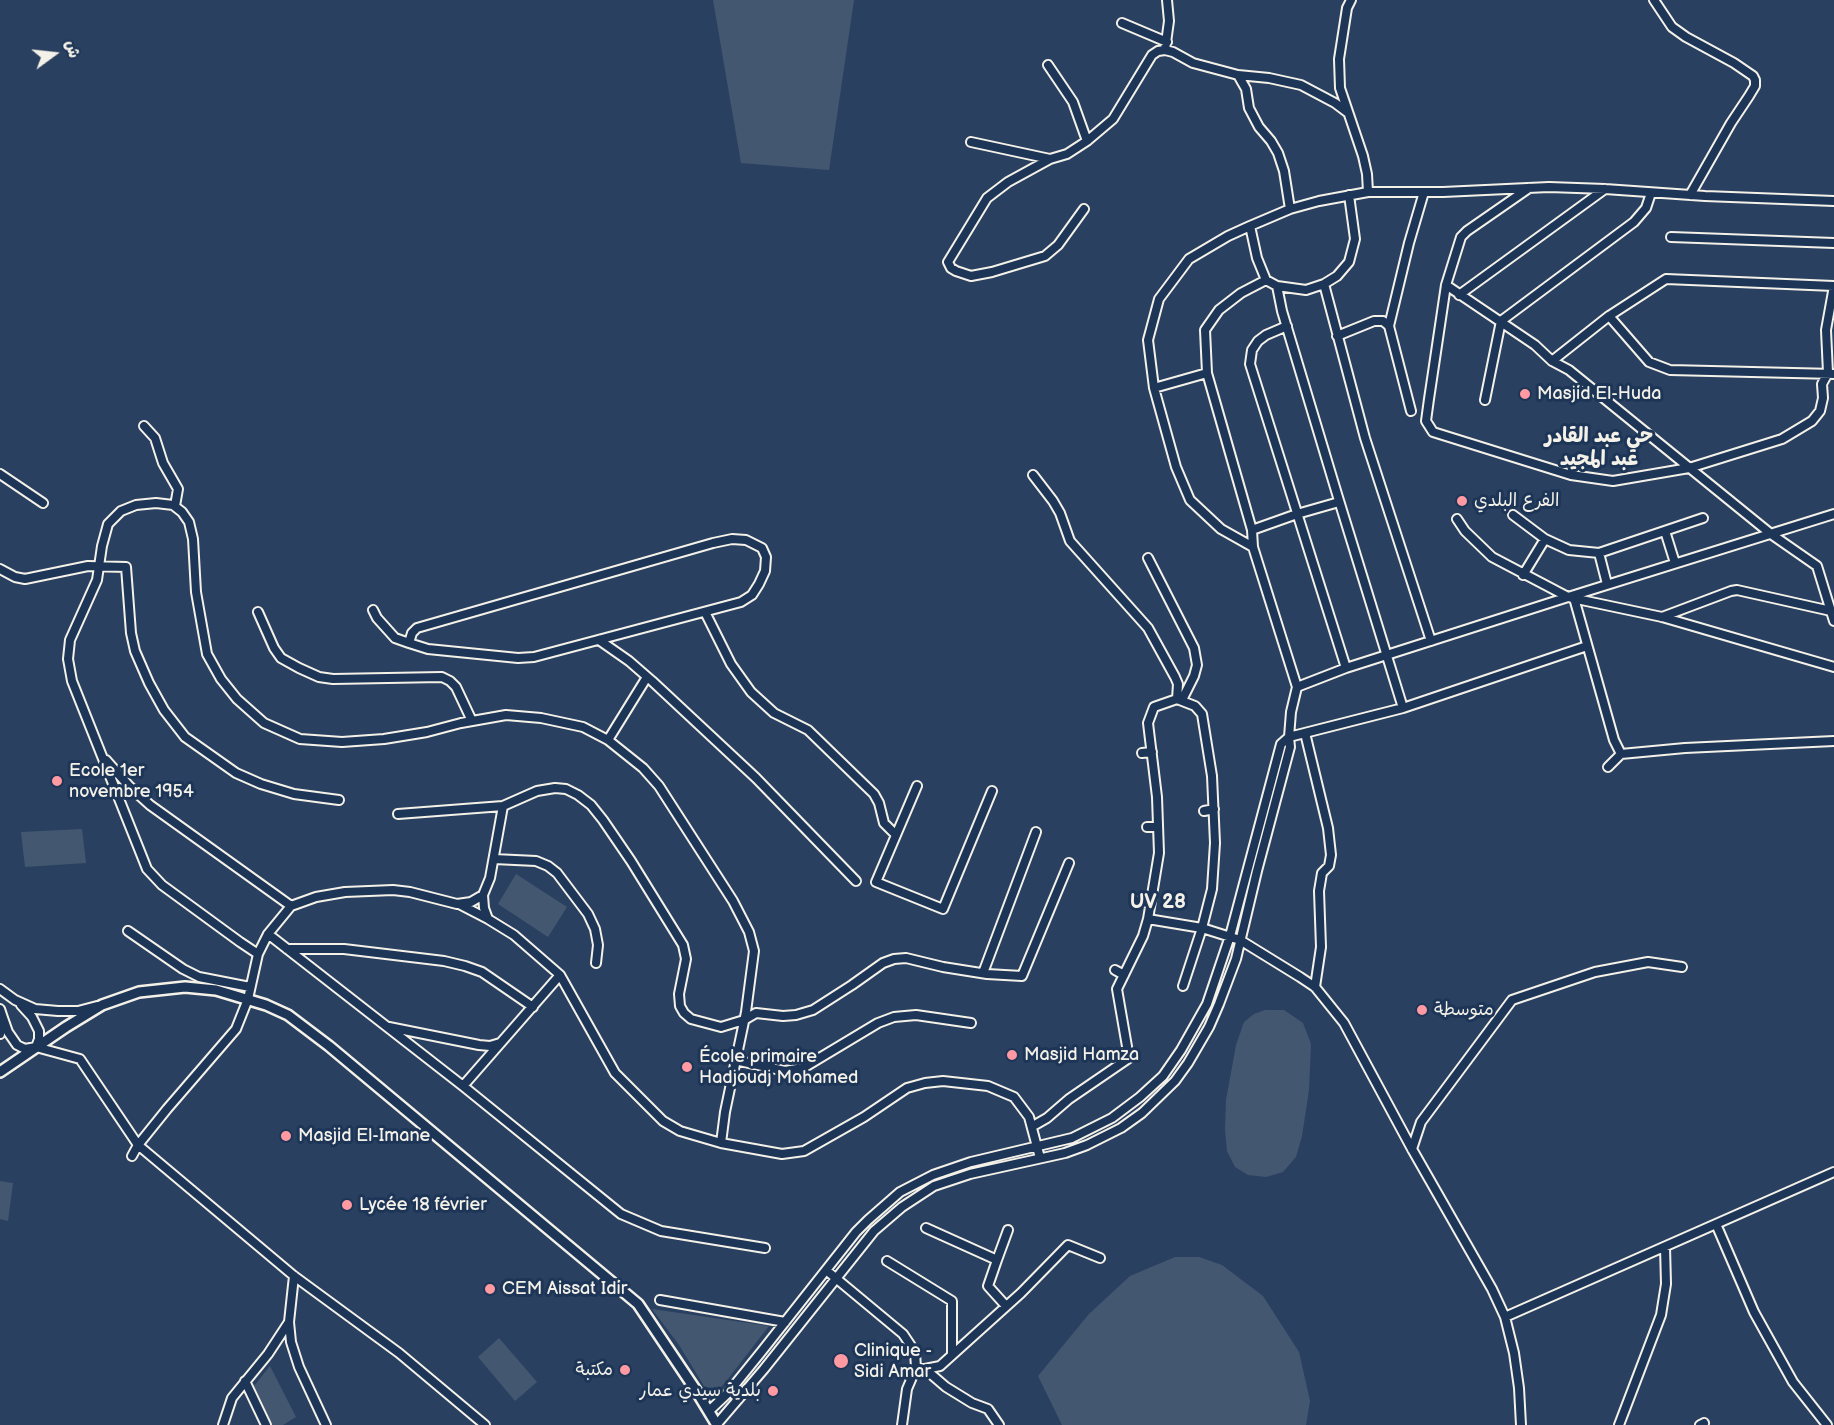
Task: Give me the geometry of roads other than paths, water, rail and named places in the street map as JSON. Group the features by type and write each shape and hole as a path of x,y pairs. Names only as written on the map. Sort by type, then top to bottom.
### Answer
{"street":[{"path":"1166,46 1169,21 1167,0"},
{"path":"1351,0 1347,8 1339,59 1340,88 1363,156 1368,192"},
{"path":"1654,0 1672,27 1734,63 1753,76 1755,80 1755,86 1690,195"},
{"path":"1122,23 1194,63 1238,75 1269,78 1301,85 1347,111"},
{"path":"1084,209 1058,245 1045,256 971,276 951,268 948,262 987,198 1008,182 1050,159 1067,154 1113,119 1152,55 1166,46"},
{"path":"1048,65 1072,102 1087,141"},
{"path":"1238,75 1246,89 1249,108 1259,127 1278,153 1284,171 1290,208"},
{"path":"971,142 1050,159"},
{"path":"1253,547 1221,529 1190,500 1176,467 1154,388 1148,340 1159,299 1189,259 1228,236 1290,208 1368,192 1529,188 1605,189 1834,201"},
{"path":"1529,188 1461,237 1446,285 1426,421 1433,432 1571,475 1613,481 1689,468 1782,439 1812,422 1820,411 1823,398 1822,384 1831,373 1826,330 1834,286 1666,279 1609,316 1552,361"},
{"path":"1459,295 1605,189"},
{"path":"1412,411 1389,326 1424,192"},
{"path":"1485,400 1501,321 1634,222 1646,208 1651,193"},
{"path":"1250,226 1257,258 1266,280 1277,286 1305,290 1324,284 1336,276 1349,262 1355,239 1349,195"},
{"path":"1671,237 1834,243"},
{"path":"15,1000 35,1009 78,1011 139,992 185,987 216,990 248,999 288,1016 329,1046 638,1304 717,1425 874,1231 888,1218 934,1186 970,1174 1065,1153 1087,1145 1120,1128 1160,1097 1175,1081 1201,1042 1219,1004 1236,959 1290,747 1292,712 1298,687 1253,547 1252,530 1207,373 1205,330 1219,310 1241,293 1266,280"},
{"path":"1324,284 1381,489 1431,641"},
{"path":"1446,285 1535,345 1552,361 1569,370 1770,534 1817,566 1834,621"},
{"path":"1277,286 1339,502 1403,708"},
{"path":"1609,316 1649,362 1670,370 1831,373"},
{"path":"1337,336 1374,321 1383,321 1389,326"},
{"path":"1287,326 1258,341 1252,350 1250,364 1346,668"},
{"path":"1154,388 1207,373"},
{"path":"144,426 155,438 163,463 178,489 175,506"},
{"path":"0,474 43,503"},
{"path":"1033,475 1057,507 1070,541 1148,628 1175,677 1179,700"},
{"path":"1252,530 1339,502"},
{"path":"258,954 162,885 147,869 72,681 68,659 70,640 97,580 108,524 121,510 136,504 173,505 189,522 193,539 196,592 207,654 220,679 237,699 264,723 300,739 342,742 384,739 427,732 506,715 541,718 583,727 608,740 643,768 659,786 733,901 748,932 754,951 753,971 724,1112 721,1143"},
{"path":"1298,687 1346,668 1834,514"},
{"path":"1514,515 1545,539 1569,550 1599,553 1703,518"},
{"path":"1458,519 1465,531 1492,557 1569,598 1662,617 1834,667"},
{"path":"1665,531 1675,563"},
{"path":"373,610 395,638 409,643 428,649 518,658 534,657 741,602 752,595 765,571 766,557 762,548 746,540 732,539 713,543 417,628 410,637 409,643"},
{"path":"1523,575 1545,539"},
{"path":"1599,553 1607,584"},
{"path":"1148,558 1194,648 1197,665 1194,676 1179,700"},
{"path":"0,569 15,577 25,579 88,566 126,567 131,633 135,651 164,710 184,737 236,772 261,784 294,794 339,800"},
{"path":"1662,617 1737,590 1831,611"},
{"path":"1569,598 1587,646 1614,741 1621,754"},
{"path":"258,612 281,658 299,668 319,677 333,680 442,677 456,687 472,721"},
{"path":"705,612 731,664 751,692 774,713 808,730 874,794 884,823 896,835"},
{"path":"599,640 629,661 756,778 856,881"},
{"path":"709,1411 728,1393 867,1220 885,1204 912,1185 933,1175 971,1162 1072,1138 1112,1118 1163,1076 1186,1042 1207,1004 1230,936 1281,744 1289,737 1403,708 1587,646"},
{"path":"608,740 647,677"},
{"path":"1033,1126 1129,1058 1117,989 1143,936 1159,853 1157,797 1148,723 1154,707 1179,700 1195,706 1202,714 1201,739 1212,776 1215,843 1208,878 1212,889 1202,928 1186,967 1183,986"},
{"path":"1305,733 1328,828 1331,855 1329,866 1322,873 1318,891 1321,947 1315,987"},
{"path":"1608,767 1621,754 1685,748 1834,741"},
{"path":"100,752 129,786 150,805 291,906"},
{"path":"1142,753 1152,752"},
{"path":"917,786 876,882 943,909 992,791"},
{"path":"398,814 503,806 537,791 555,788 566,789 578,795 591,805 631,861 683,945 686,959 679,994 680,1006 684,1013 691,1019 721,1027 744,1020 756,1013 783,1016 813,1010 882,963 894,959 906,958 943,967 1022,976 1069,863"},
{"path":"488,919 483,896 490,878 503,806"},
{"path":"1204,811 1214,809"},
{"path":"1147,827 1158,827"},
{"path":"983,973 1036,832"},
{"path":"494,859 536,861 557,873 588,914 595,929 598,945 596,963"},
{"path":"132,1156 138,1145 192,1079 237,1029 248,999 258,954 268,934 291,906 316,897 369,890 410,892 457,904 514,935 560,975 615,1073 640,1101 663,1121 680,1131 721,1143 782,1154 804,1151 864,1117 907,1088 925,1083 943,1082 988,1086 1014,1096 1033,1126 1040,1158"},
{"path":"457,904 471,903 483,896"},
{"path":"1138,901 1150,903"},
{"path":"1148,919 1202,928 1240,940 1315,987 1344,1023 1412,1149 1492,1289 1505,1317 1520,1388 1521,1425"},
{"path":"128,931 183,969 199,977 250,987"},
{"path":"268,934 464,1086 621,1214 661,1231 765,1248"},
{"path":"287,949 344,949 454,963 482,972 533,1007"},
{"path":"1412,1149 1421,1122 1512,1000 1595,972 1648,962 1682,967"},
{"path":"1115,970 1124,975"},
{"path":"464,1086 560,975"},
{"path":"0,989 32,1017 37,1026 39,1039 36,1047"},
{"path":"0,1072 102,1005"},
{"path":"1,1012 8,1032 17,1046 26,1049 36,1047 80,1059 138,1145 294,1276 399,1353 485,1425"},
{"path":"0,1034 1,1012"},
{"path":"735,1060 785,1071 803,1068 878,1023 894,1017 916,1015 971,1023"},
{"path":"385,1026 479,1045 490,1046 502,1042"},
{"path":"1505,1317 1834,1172"},
{"path":"1716,1224 1754,1312 1793,1382 1827,1425"},
{"path":"926,1228 997,1260"},
{"path":"1006,1306 988,1286 1008,1230"},
{"path":"916,1368 925,1369 940,1365 1022,1293 1068,1245 1100,1258"},
{"path":"1619,1425 1661,1315 1666,1284 1665,1247"},
{"path":"887,1261 952,1301 952,1355"},
{"path":"826,1270 903,1334 915,1352 916,1368 906,1396 902,1425"},
{"path":"294,1276 289,1322 291,1342 299,1367 326,1425"},
{"path":"660,1300 785,1322"},
{"path":"223,1425 232,1398 268,1354 289,1322"},
{"path":"925,1369 946,1387 972,1403 988,1409 999,1425"},
{"path":"245,1381 266,1425"}],"place":[{"name":"Masjid El-Huda","path":"1525,394"},
{"name":"الفرع البلدي","path":"1462,501"},
{"name":"Ecole 1er novembre 1954","path":"57,781"},
{"name":"متوسطة","path":"1422,1010"},
{"name":"Masjid Hamza","path":"1012,1055"},
{"name":"École primaire Hadjoudj Mohamed","path":"687,1067"},
{"name":"Masjid El-Imane","path":"286,1136"},
{"name":"Lycée 18 février","path":"347,1205"},
{"name":"CEM Aissat Idir","path":"490,1289"},
{"name":"Clinique - Sidi Amar","path":"841,1361"},
{"name":"مكتبة","path":"625,1370"},
{"name":"بلدية سيدي عمار","path":"773,1391"}],"district":[{"name":"حي عبد القادر عبد المجيد","path":"1599,448"},
{"name":"UV 28","path":"1158,903"}]}
